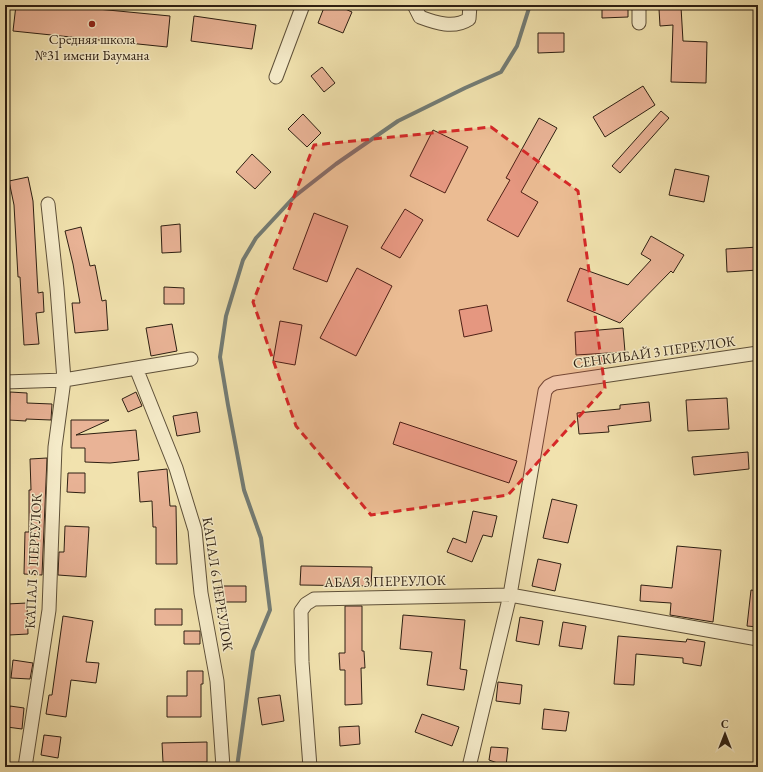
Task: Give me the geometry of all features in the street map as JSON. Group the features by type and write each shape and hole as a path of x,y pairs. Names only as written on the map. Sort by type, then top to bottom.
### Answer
{"street":[{"path":"276,77 303,5"},
{"path":"414,5 420,17 440,24 463,23 469,19 470,5"},
{"path":"639,5 639,23"},
{"name":"КАПАЛ 5 ПЕРЕУЛОК","path":"25,767 49,610 55,447 64,380 57,288 48,204"},
{"name":"СЕНКИБАЙ 3 ПЕРЕУЛОК","path":"510,595 545,391 549,386 555,383 758,353"},
{"path":"5,382 64,380 191,359"},
{"name":"КАПАЛ 6 ПЕРЕУЛОК","path":"136,368 176,468 195,530 201,593 217,681 223,767"},
{"path":"469,767 510,595"},
{"name":"АБАЯ 3 ПЕРЕУЛОК","path":"310,767 302,662 301,611 306,604 314,599 510,595 758,639"}],"highlighted area":[{"path":"491,127 578,191 605,388 508,495 371,515 296,426 253,302 314,145"}],"building":[{"name":"Средняя школа №31 имени Баумана","path":"16,5 48,7 48,5 56,5 170,16 167,47 13,31"},
{"path":"325,5 336,5 352,12 343,33 318,23"},
{"path":"602,5 628,5 628,17 602,18"},
{"path":"681,7 683,41 707,42 706,83 671,82 673,25 660,26 659,9"},
{"path":"194,16 256,25 252,49 191,41"},
{"path":"538,33 564,33 564,52 538,53"},
{"path":"322,67 335,83 324,92 311,76"},
{"path":"643,86 655,105 605,137 593,117"},
{"path":"661,111 669,118 620,173 612,166"},
{"path":"303,114 321,133 307,147 288,129"},
{"path":"539,118 557,128 521,192 538,202 518,237 487,220 510,180 506,178"},
{"path":"433,130 468,147 445,193 410,176"},
{"path":"252,154 271,172 255,189 236,172"},
{"path":"675,169 709,176 704,202 669,195"},
{"path":"28,177 33,201 38,293 43,292 44,312 36,313 39,344 24,345 14,205 9,181"},
{"path":"405,209 423,220 400,258 381,248"},
{"path":"314,213 348,226 327,282 293,269"},
{"path":"180,224 181,252 162,253 161,226"},
{"path":"81,227 90,266 95,265 102,301 106,300 108,330 75,333 72,303 80,303 65,231"},
{"path":"651,236 684,255 673,273 671,271 620,323 567,301 580,268 628,285 651,260 641,254"},
{"path":"758,247 758,270 727,272 726,249"},
{"path":"357,268 392,286 356,356 320,338"},
{"path":"164,287 184,288 184,304 164,304"},
{"path":"487,305 492,331 464,337 459,310"},
{"path":"280,321 302,325 295,365 273,361"},
{"path":"172,324 177,351 151,356 146,328"},
{"path":"623,328 625,352 576,355 575,332"},
{"path":"10,392 27,393 27,403 52,404 51,420 9,420"},
{"path":"136,392 142,406 128,412 122,399"},
{"path":"727,398 729,429 688,431 686,400"},
{"path":"649,402 651,421 608,426 609,432 579,434 577,413 620,409 620,405"},
{"path":"197,412 200,432 177,436 173,416"},
{"path":"71,420 109,420 76,435 136,430 139,460 110,463 85,462 85,448 71,448"},
{"path":"400,422 517,461 509,483 393,444"},
{"path":"748,452 749,469 694,475 692,457"},
{"path":"47,458 42,575 24,574 25,532 29,532 29,490 31,490 30,459"},
{"path":"167,469 170,506 176,506 177,564 156,564 156,527 153,527 152,501 140,502 138,472"},
{"path":"68,473 85,473 85,493 67,492"},
{"path":"552,499 577,505 568,543 543,538"},
{"path":"473,511 497,516 492,537 483,535 472,562 447,552 453,538 466,543"},
{"path":"65,526 89,527 86,577 58,575 59,552 64,552"},
{"path":"677,546 721,550 713,622 670,615 671,603 640,601 641,585 672,588"},
{"path":"538,559 561,564 555,591 532,586"},
{"path":"301,566 372,567 371,586 300,585"},
{"path":"218,586 246,586 246,602 218,602"},
{"path":"751,590 758,591 758,627 747,626"},
{"path":"27,603 28,634 9,635 7,604"},
{"path":"345,606 362,606 362,651 364,651 365,668 361,668 362,704 345,705 345,670 340,670 339,653 345,653"},
{"path":"155,609 182,609 182,625 155,625"},
{"path":"403,615 465,620 460,669 467,670 464,690 427,685 432,652 400,649"},
{"path":"63,616 93,621 86,662 99,663 96,683 71,680 66,717 46,714 49,695 52,695"},
{"path":"520,617 543,621 539,645 516,641"},
{"path":"563,622 586,626 582,649 559,646"},
{"path":"184,631 200,631 200,644 184,644"},
{"path":"618,636 686,642 687,639 705,642 701,666 683,663 683,658 636,654 634,685 614,684"},
{"path":"13,660 33,663 30,679 11,678"},
{"path":"187,671 203,671 203,684 201,684 201,717 167,717 167,696 187,696"},
{"path":"498,682 522,685 520,704 496,701"},
{"path":"280,695 284,721 262,725 258,698"},
{"path":"10,706 24,708 22,729 7,727"},
{"path":"544,709 569,712 566,731 542,729"},
{"path":"422,714 459,727 452,746 415,732"},
{"path":"359,726 360,744 340,746 339,727"},
{"path":"44,735 61,737 58,758 41,755"},
{"path":"207,742 207,762 163,762 162,743"},
{"path":"491,747 508,748 506,766 489,760"}],"waterway":[{"path":"237,767 253,651 270,610 261,538 244,490 220,357 226,316 243,260 256,238 295,196 336,164 398,121 501,72 517,46 530,5"}],"place":[{"name":"Средняя школа №31 имени Баумана","path":"92,24"}]}
